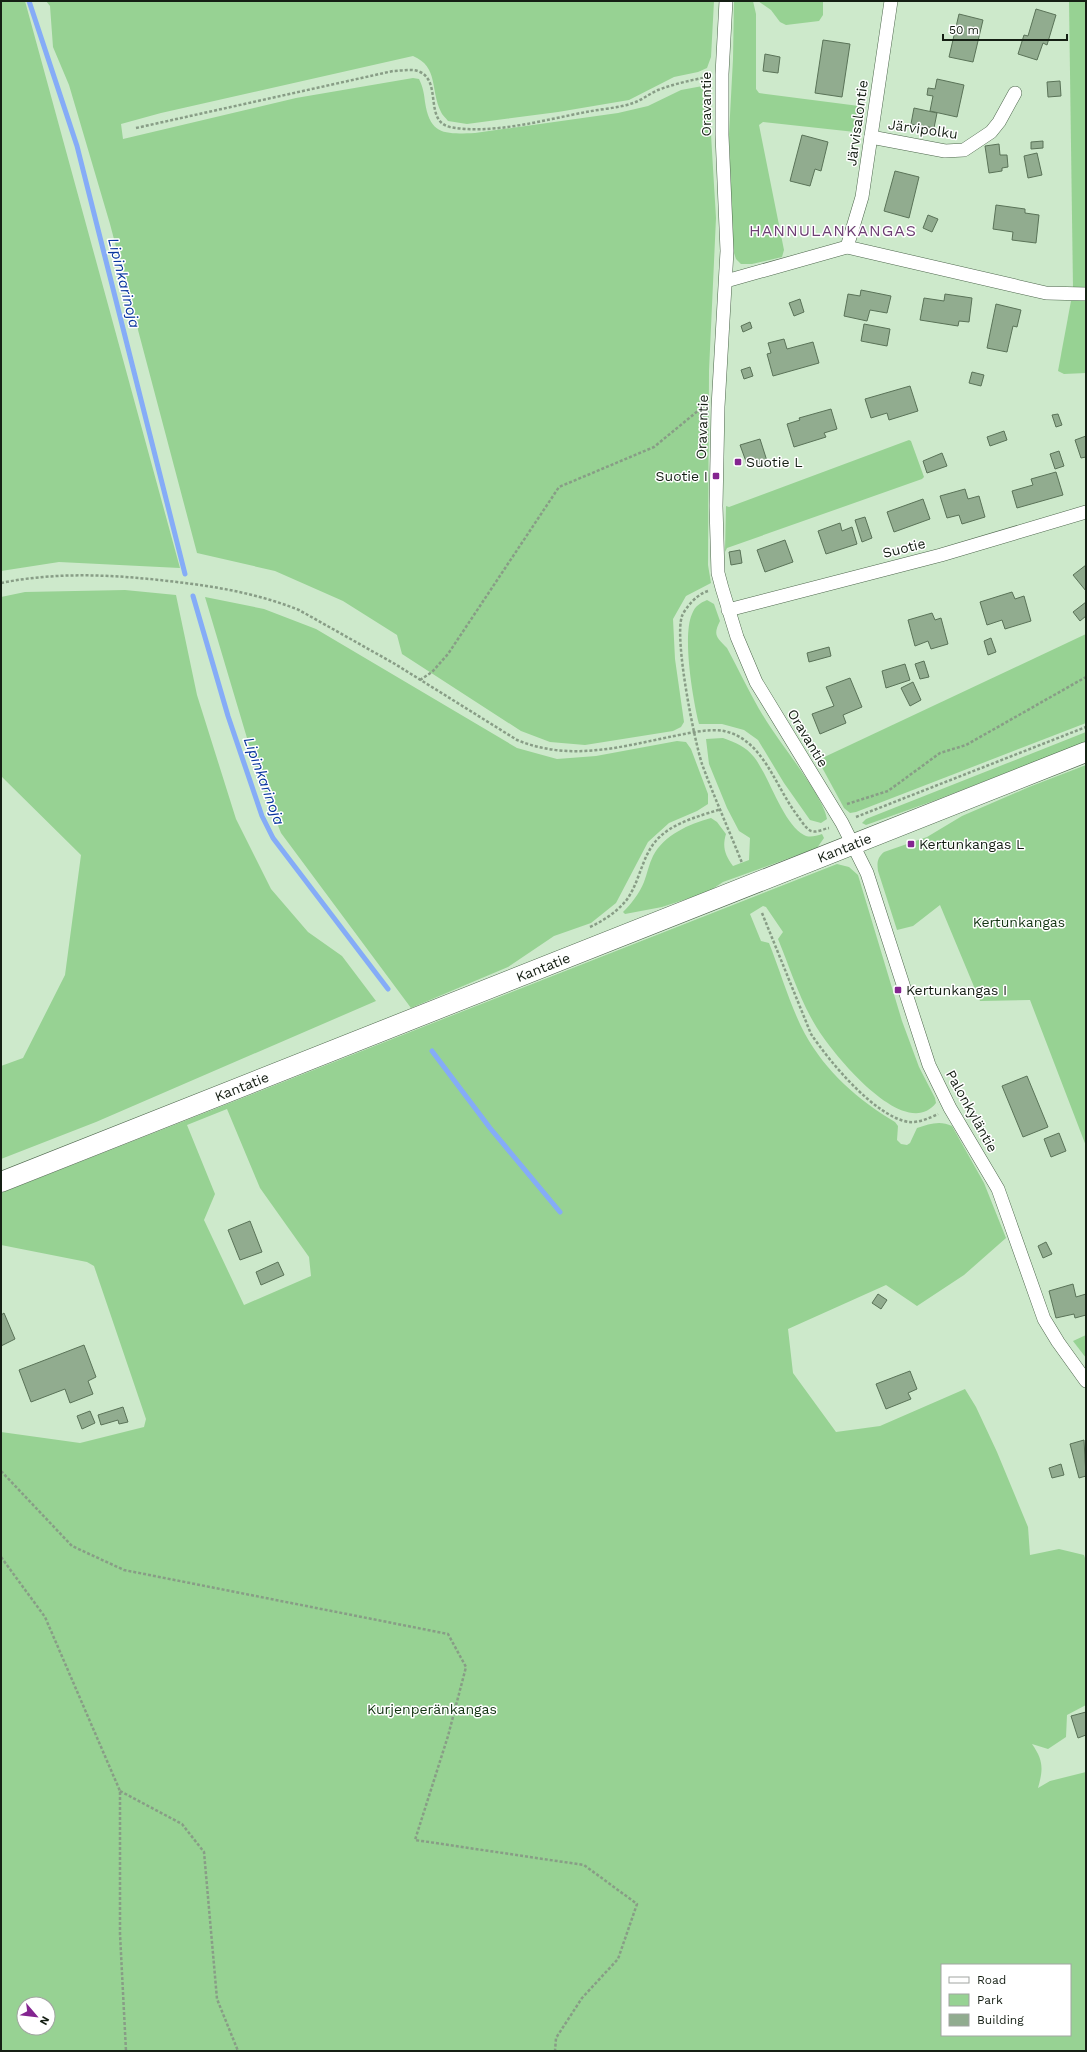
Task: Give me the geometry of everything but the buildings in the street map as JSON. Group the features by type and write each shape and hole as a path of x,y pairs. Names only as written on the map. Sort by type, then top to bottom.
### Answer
{"main road":[{"name":"Kantatie","path":"1,1182 1086,752"}],"street":[{"name":"Oravantie","path":"726,1 722,74 722,135 727,221 726,281 718,407 716,541 718,573 728,610 747,665 854,845"},
{"name":"Järvisalontie","path":"847,247 862,196 890,1"},
{"name":"Järvipolku","path":"871,137 945,151 964,150 991,132 999,122 1015,93"},
{"path":"726,281 847,247 940,267 1034,290 1065,295 1086,294"},
{"name":"Suotie","path":"728,610 940,555 1086,512"},
{"name":"Palonkyläntie","path":"854,845 875,893 903,988 929,1065 950,1108 998,1189 1044,1318 1058,1342 1086,1381"}],"path":[{"path":"136,128 393,71 411,70 420,72 426,77 431,87 436,114 440,122 446,126 467,130 488,129 633,103 656,91 674,85 722,74"},
{"path":"420,680 432,672 448,654 559,487 654,447 699,410 718,407"},
{"path":"1,583 26,578 75,574 141,578 220,588 255,595 299,610 420,680 517,740 536,748 563,751 591,751 693,732 723,731 743,738 756,749 789,804 807,828 816,832 1086,726"},
{"path":"722,588 704,592 690,604 682,617 681,640 684,673 693,732 702,764 742,863"},
{"path":"833,809 888,790 940,753 966,745 1086,677"},
{"path":"587,929 607,918 625,901 648,851 656,840 667,831 696,817 721,809"},
{"path":"762,913 811,1034 848,1082 883,1111 901,1120 910,1122 924,1119 950,1108"},
{"path":"1,1471 72,1546 124,1570 448,1634 466,1667 448,1736 415,1840 584,1865 637,1904 618,1959 582,1998 556,2038 555,2051"},
{"path":"1,1557 45,1617 120,1790 120,1934 126,2051"},
{"path":"120,1790 182,1824 204,1852 217,1999 238,2051"}],"green space":[{"path":"1,1 25,1 180,568 59,562 1,571"},
{"path":"46,1 714,1 711,57 707,68 698,72 674,77 629,100 558,112 467,124 448,121 438,104 433,80 427,66 413,56 161,113 121,124 123,139 296,98 413,78 419,79 423,90 427,113 435,127 448,133 475,133 618,113 648,106 681,90 708,85 716,218 709,371 708,565 711,583 686,596 673,619 675,659 684,722 681,727 673,731 585,745 550,742 521,731 402,654 397,635 343,601 275,571 197,553 110,224 69,85 53,47 50,6"},
{"path":"734,1 753,1 756,14 756,89 759,93 859,106 862,109 859,129 855,132 763,122 759,125 784,250 782,257 752,264 741,264 736,259 733,250 729,134"},
{"path":"758,1 823,1 823,15 819,21 786,25 780,22 771,10"},
{"path":"1069,1 1086,1 1086,289 1073,288"},
{"path":"1086,300 1086,373 1064,374 1058,371 1071,301"},
{"path":"909,440 911,441 924,477 922,479 727,548 725,552 726,506 729,507"},
{"path":"125,590 176,595 197,695 236,819 271,889 308,932 342,956 376,1001 96,1122 1,1159 1,1066 23,1058 65,975 81,855 1,776 1,597 25,592"},
{"path":"205,597 264,609 316,629 517,748 557,759 596,756 677,741 686,742 691,749 708,794 708,804 697,811 669,823 648,842 616,903 591,923 554,936 508,967 411,1008 281,833 258,775"},
{"path":"707,600 714,604 720,621 716,633 718,638 727,648 753,699 819,799 827,819 821,823 810,820 784,783 758,740 744,730 722,724 699,724 694,700 688,652 688,637 689,624 693,611 698,605"},
{"path":"1086,634 1086,723 856,812 850,813 844,808 818,760"},
{"path":"1086,732 1086,742 936,800 866,825 862,823 866,819"},
{"path":"723,738 744,747 751,753 760,765 789,821 796,829 806,836 822,834 824,838 817,848 723,882 708,892 662,907 625,914 623,912 635,898 644,882 653,856 670,836 686,827 711,818 717,822 726,834 724,847 733,866 749,860 750,838 739,831 727,808 709,764 706,739"},
{"name":"Kertunkangas","path":"1086,765 1086,1146 1030,1000 980,1001 940,905 913,926 897,930 878,871 878,861 884,852 927,837 962,816 1029,787"},
{"name":"Kurjenperänkangas","path":"837,864 849,867 858,875 902,1021 919,1067 935,1098 936,1103 923,1112 907,1112 889,1104 854,1074 838,1056 825,1040 805,1007 778,939 783,932 766,907 763,906 750,914 761,941 769,943 795,1012 813,1048 833,1073 856,1095 895,1122 898,1126 897,1140 901,1144 907,1145 910,1143 917,1128 939,1123 952,1126 984,1183 1006,1238 964,1275 917,1306 886,1285 788,1329 793,1373 836,1432 880,1426 965,1389 976,1407 997,1452 1028,1527 1030,1555 1059,1549 1084,1555 1086,1561 1086,1705 1067,1715 1066,1737 1048,1749 1032,1744 1039,1756 1041,1766 1041,1776 1038,1788 1050,1781 1086,1772 1086,2051 1,2051 1,1432 80,1443 144,1427 146,1419 94,1266 87,1262 1,1245 1,1193","holes":["227,1109 260,1188 309,1257 311,1276 244,1305 204,1220 215,1194 187,1125"]},
{"path":"1086,1335 1086,1358 1073,1341"}],"waterway":[{"name":"Lipinkarinoja","path":"29,1 77,146 185,574"},
{"name":"Lipinkarinoja","path":"193,596 228,716 262,816 273,838 388,989"},
{"path":"432,1051 490,1128 560,1212"}],"place":[{"name":"Suotie L","path":"738,462"},
{"name":"Suotie I","path":"716,476"},
{"name":"Kertunkangas L","path":"911,844"},
{"name":"Kertunkangas I","path":"898,990"}],"district":[{"name":"HANNULANKANGAS","path":"833,230"}]}
